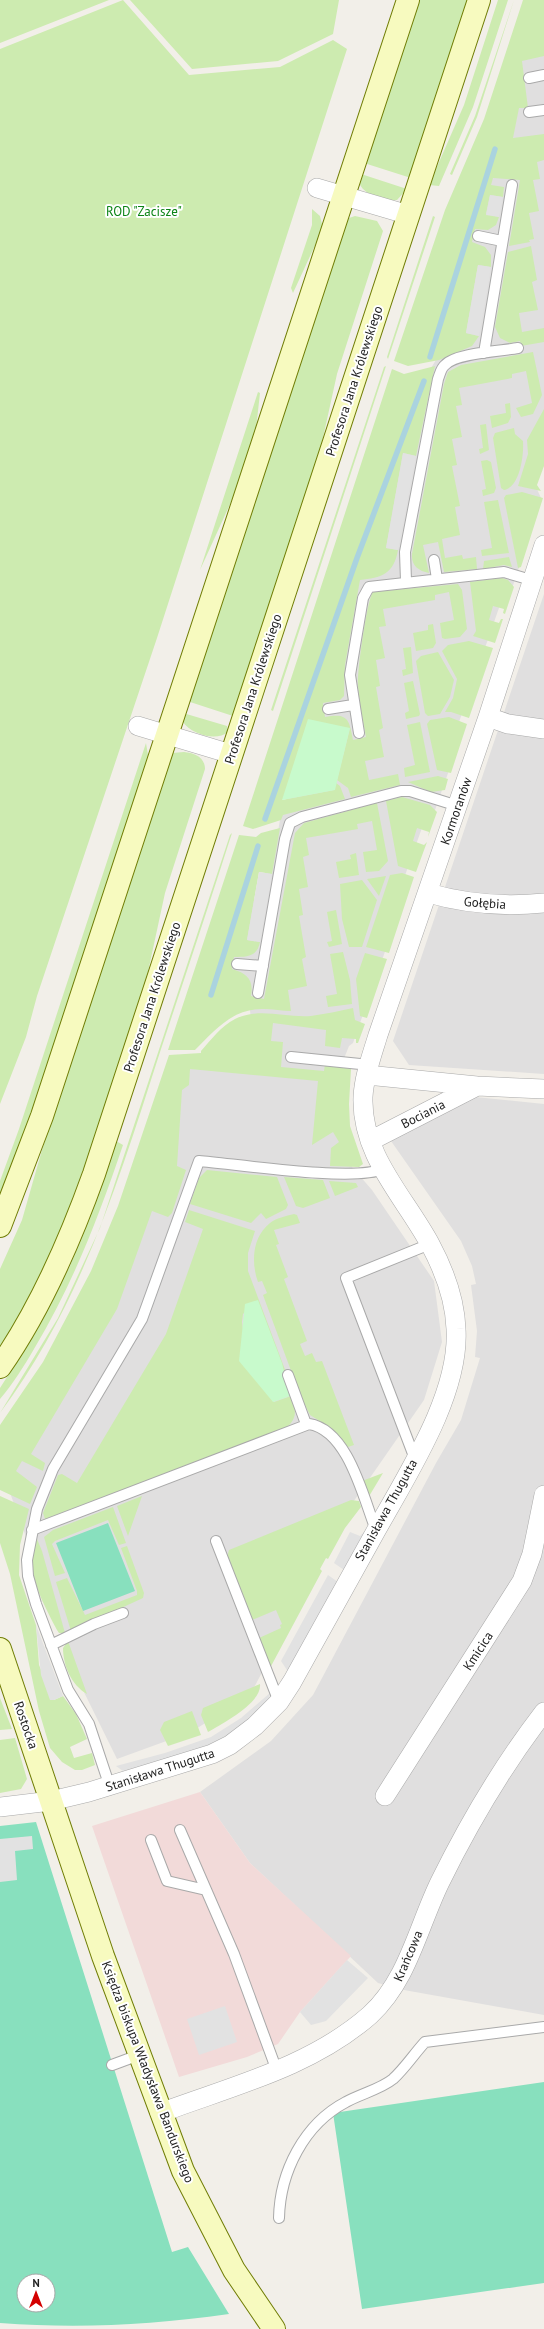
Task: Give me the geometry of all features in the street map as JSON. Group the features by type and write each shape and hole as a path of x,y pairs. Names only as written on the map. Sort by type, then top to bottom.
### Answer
{"street":[{"path":"0,1226 42,1116 408,0"},
{"name":"Profesora Jana Królewskiego","path":"0,1367 40,1300 76,1224 479,0"},
{"path":"317,188 409,215"},
{"name":"Kormoranów","path":"368,1070 488,717 531,580 544,545"},
{"path":"488,717 508,724 544,729"},
{"path":"138,726 231,754"},
{"name":"Gołębia","path":"428,893 457,901 484,904 544,903"},
{"name":"Bociania","path":"368,1070 477,1086 544,1089"},
{"name":"Stanisława Thugutta","path":"0,1807 51,1801 110,1787 212,1754 244,1735 279,1702 292,1682 415,1459 449,1386 456,1343 455,1314 451,1297 430,1244 382,1169 370,1141 363,1106 368,1070"},
{"name":"Bociania","path":"370,1141 477,1086"},
{"name":"Kmicica","path":"385,1796 522,1581 532,1554 541,1522 544,1495"},
{"name":"Rostocka","path":"0,1649 51,1801"},
{"name":"Krańcowa","path":"160,2113 277,2071 304,2059 352,2029 370,2015 397,1984 430,1903 453,1858 491,1791 544,1712"},
{"name":"Księdza biskupa Władysława Bandurskiego","path":"51,1801 139,2055 183,2171 221,2247 274,2329"}],"lane":[{"path":"529,78 544,75"},
{"path":"529,112 544,110"},
{"path":"484,353 512,185"},
{"path":"478,236 502,241"},
{"path":"406,581 405,552 438,379 442,368 448,362 484,353 518,348"},
{"path":"434,560 437,579"},
{"path":"358,734 350,675 364,593 373,585 504,572 531,580"},
{"path":"328,709 353,705"},
{"path":"258,993 285,839 292,822 401,791 410,791 458,806"},
{"path":"237,964 263,966"},
{"path":"291,1057 368,1070"},
{"path":"110,1787 89,1724 68,1690 28,1576 27,1560 32,1530 39,1503 52,1469 142,1319 199,1161 338,1173 369,1173 382,1169"},
{"path":"415,1459 346,1278 430,1244"},
{"path":"288,1375 306,1424"},
{"path":"32,1530 306,1424 314,1425 327,1430 342,1446 376,1530"},
{"path":"216,1541 279,1702"},
{"path":"51,1645 94,1624 123,1613"},
{"path":"180,1830 234,1954 277,2071"},
{"path":"150,1840 167,1881 206,1890"},
{"path":"279,2218 283,2184 290,2166 313,2129 327,2113 345,2102 392,2080 425,2042 544,2027"},
{"path":"112,2065 139,2055"}],"shaded area":[{"path":"544,32 544,461 535,485 542,500 506,606 500,605 459,722 465,725 429,827 423,825 382,940 388,943 353,1043 349,1046 345,1056 342,1118 352,1167 372,1190 434,1281 442,1342 424,1400 349,1508 250,1695 191,1732 117,1759 78,1680 5,1479 183,1056 254,1055 249,998 230,969 231,956 275,849 281,814 358,579 430,370 437,358 468,242 511,51"},
{"path":"490,195 503,197 499,217 486,215"},
{"path":"478,265 491,267 479,336 466,333"},
{"path":"403,453 416,456 398,550 386,548"},
{"path":"544,594 544,1074 409,1065 393,1041"},
{"path":"259,872 272,874 260,942 247,940"},
{"path":"475,1097 544,1104 544,2015 404,1990 378,1983 250,1863 200,1792 271,1741 313,1695 436,1463 461,1420 480,1358 475,1357 477,1331 471,1285 476,1284 472,1266 461,1241 391,1141"},
{"path":"350,1532 360,1536 364,1532 364,1535 344,1570 334,1563"},
{"path":"328,1575 338,1582 289,1673 281,1661"},
{"path":"36,1625 63,1696 54,1700 50,1700 41,1675"},
{"path":"270,1693 269,1702 257,1713 229,1734 211,1744 194,1751 123,1771 116,1766 165,1753 211,1737 241,1718"},
{"path":"200,1792 250,1863 351,1956 300,2012 278,2044 247,2057 179,2077 92,1826"},
{"path":"32,1836 33,1849 15,1851 17,1880 0,1882 0,1839"},
{"path":"347,1960 368,1978 326,2021 311,2025 300,2012"},
{"path":"225,2006 237,2042 199,2055 187,2019"}],"green space":[{"path":"0,0 109,0 0,43"},
{"name":"ROD \"Zacisze\"","path":"123,0 189,75 280,67 333,40 347,49 157,638 37,996 26,1037 0,1104 0,49"},
{"path":"130,0 339,0 333,34 278,61 192,69"},
{"path":"417,0 469,0 411,178 364,163"},
{"path":"498,0 508,0 473,107 439,186 429,185 464,105"},
{"path":"514,0 477,117 452,175 450,174 475,116"},
{"path":"523,0 544,0 544,56 522,61 528,108 519,108 513,138 544,134 544,160 537,162 540,179 533,180 539,211 529,213 534,239 529,240 530,242 509,246 520,180 493,178 491,185 504,187 503,197 490,195 486,214 499,217 496,225 488,230 475,229 472,242 485,247 491,255 491,267 478,265 466,333 479,336 472,346 439,360 408,366 394,361 445,210 484,119"},
{"path":"361,174 407,189 397,200 387,200 376,197 363,189 360,185"},
{"path":"312,209 320,216 323,228 293,293 291,288 312,225"},
{"path":"355,216 377,221 383,231 337,374 319,456 233,716 187,701 344,223 349,218"},
{"path":"433,216 435,217 388,359 387,357"},
{"path":"531,246 537,280 532,282 538,310 519,313 522,332 544,328 544,342 521,346 520,341 510,343 500,338 495,327 508,252"},
{"path":"533,352 542,395 533,414 521,417 516,408 532,403 526,371 512,374 512,378 459,388 462,405 456,406 462,437 452,439 457,465 452,466 460,506 455,507 460,535 442,539 445,558 462,555 463,559 476,557 477,569 444,572 438,542 423,545 429,573 422,571 414,564 412,554 444,384 448,372 461,365"},
{"path":"386,366 273,711 271,710 384,367"},
{"path":"435,366 416,456 403,453 386,548 398,550 396,558 390,570 374,578 360,580 345,665 344,696 340,700 323,703 325,717 339,716 346,719 350,727 353,740 366,737 359,699 358,679 365,621 373,592 458,584 462,590 467,629 460,637 442,638 440,623 454,620 449,592 435,595 435,600 383,609 386,626 379,627 385,658 376,660 380,686 376,687 383,728 379,730 384,757 365,761 369,780 398,774 400,785 351,797 348,788 337,780 350,728 282,800 334,790 336,783 340,786 345,799 283,815 281,820 253,829 243,826 392,369 404,374"},
{"path":"258,392 260,393 255,438 236,491 200,570"},
{"path":"510,403 511,417 508,423 492,428 490,416 506,413 505,404"},
{"path":"544,409 544,466 537,485 541,491 518,486 528,454 527,440"},
{"path":"486,424 489,450 480,454 479,449 483,448 480,425"},
{"path":"514,428 515,434 523,441 522,462 514,483 509,488 504,490 501,488 493,438 495,433"},
{"path":"487,460 491,462 496,488 494,493 483,496 482,490 486,489 481,461"},
{"path":"522,492 543,498 521,567 518,568 504,498 506,495"},
{"path":"498,500 509,553 482,556 481,550 492,548 484,502"},
{"path":"509,557 512,567 504,565 483,569 484,561"},
{"path":"502,578 508,580 514,587 505,614 503,613 504,609 493,606 489,620 499,623 501,619 503,619 495,643 473,636 476,631 470,582"},
{"path":"433,624 436,643 433,648 416,651 413,633 428,630 428,625"},
{"path":"469,641 493,648 469,718 451,712 445,712 453,698 457,679 442,651 448,645"},
{"path":"411,647 413,673 403,676 402,670 406,669 403,648"},
{"path":"438,652 454,680 450,697 440,714 428,716 425,713 416,661 421,656"},
{"path":"413,681 420,714 419,716 406,719 405,713 409,711 404,683"},
{"path":"183,713 227,726 228,732 217,736 198,733 183,722"},
{"path":"449,717 467,724 451,773 437,770 427,724 430,720"},
{"path":"308,719 350,728 335,790 282,800"},
{"path":"420,722 430,772 405,777 404,768 415,765 407,725"},
{"path":"146,743 149,761 32,1114 0,1198 0,1181 19,1129"},
{"path":"172,753 192,753 198,756 203,761 205,769 165,893 146,981 99,1128 53,1250 26,1304 0,1348 0,1269 22,1220 42,1150"},
{"path":"438,776 448,779 445,790 431,792 408,782"},
{"path":"402,797 430,805 437,812 428,837 429,832 417,828 413,841 424,845 427,842 416,872 398,866 386,801"},
{"path":"377,803 388,861 379,871 366,872 363,852 377,850 372,821 357,824 358,829 306,838 309,855 303,857 308,887 299,889 303,915 299,916 306,957 302,959 307,986 288,990 291,1011 264,1009 243,1012 234,1016 217,1028 195,1050 168,1050 239,835 256,837 261,833 280,828 272,874 259,872 247,940 260,942 259,947 251,955 234,957 232,969 242,973 248,978 252,990 251,996 264,999 295,833 304,823"},
{"path":"232,833 130,1145 102,1221 230,835"},
{"path":"356,853 359,875 339,878 336,862 351,859 350,855"},
{"path":"402,873 414,877 389,953 366,947 390,875"},
{"path":"386,876 379,896 367,879"},
{"path":"362,880 377,900 362,947 349,947 342,919 340,884"},
{"path":"336,910 342,944 329,947 327,942 332,941 327,912"},
{"path":"343,952 350,980 352,1004 328,1007 326,996 337,994 330,954"},
{"path":"365,953 387,959 367,1018 360,1016 356,979"},
{"path":"353,1008 355,1020 365,1024 358,1043 356,1043 356,1039 342,1038 340,1048 325,1046 326,1030 273,1023 271,1041 283,1042 281,1067 324,1071 325,1064 351,1069 349,1104 350,1126 363,1164 359,1167 330,1166 331,1148 339,1142 333,1132 312,1145 318,1081 190,1069 189,1085 182,1090 177,1166 186,1170 172,1213 168,1217 152,1211 117,1309 31,1454 45,1463 43,1471 22,1461 16,1471 37,1487 30,1504 0,1490 0,1425 43,1362 91,1271 118,1206 169,1055 201,1053 212,1038 225,1025 244,1016 263,1013 311,1016"},
{"path":"116,1141 123,1145 95,1224 73,1275 34,1349 14,1381 0,1399 0,1388 35,1333 70,1266 94,1205"},
{"path":"207,1170 277,1177 288,1205 286,1209 266,1219 261,1213 251,1223 190,1204 199,1178"},
{"path":"284,1177 323,1180 330,1198 303,1208 296,1206"},
{"path":"329,1181 356,1183 358,1187 335,1196"},
{"path":"189,1210 255,1231 248,1253 248,1271 287,1375 284,1376 246,1311 243,1314 242,1322 247,1362 266,1381 274,1402 291,1396 295,1410 293,1421 286,1428 45,1519 43,1513 58,1475 62,1474 77,1483 166,1334 203,1229 185,1222"},
{"path":"294,1214 297,1215 300,1223 274,1230 279,1244 276,1245 288,1277 284,1279 307,1341 300,1344 305,1356 312,1353 316,1362 322,1361 354,1445 348,1447 331,1428 310,1415 300,1395 263,1295 267,1293 262,1281 258,1282 254,1267 256,1243 264,1229 272,1221"},
{"path":"98,1233 76,1283 54,1327 29,1371 0,1413 58,1318"},
{"path":"258,1300 282,1363 290,1396 273,1402 239,1361 245,1304"},
{"path":"383,1473 368,1498 362,1481"},
{"path":"0,1496 29,1509 20,1545 19,1575 36,1625 39,1665 54,1700 63,1696 76,1714 87,1739 70,1747 74,1758 92,1753 95,1765 82,1770 75,1770 62,1762 50,1748 39,1711 10,1574 0,1543"},
{"path":"142,1496 128,1536 117,1506"},
{"path":"351,1500 359,1501 361,1507 345,1528 328,1559 326,1558 320,1569 322,1571 270,1668 259,1638 281,1628 280,1625 282,1624 276,1610 252,1620 227,1557 229,1550"},
{"path":"113,1507 126,1543 119,1545 108,1520 55,1541 52,1544 65,1573 55,1576 44,1537 53,1530"},
{"path":"108,1523 135,1591 83,1611 56,1543"},
{"path":"37,1539 42,1551 65,1633 59,1633 57,1630 36,1586 32,1562 33,1550"},
{"path":"127,1546 144,1593 143,1598 71,1631 56,1582 67,1578 85,1615 137,1595 137,1591 121,1548"},
{"path":"68,1641 87,1694 76,1685 66,1668 63,1648"},
{"path":"260,1684 259,1691 255,1698 248,1705 232,1718 208,1732 201,1715 203,1708"},
{"path":"0,1698 12,1729 0,1730"},
{"path":"192,1711 201,1735 168,1746 160,1730 164,1722"},
{"path":"15,1738 27,1779 21,1789 0,1793 0,1740"},
{"path":"36,1822 172,2252 188,2247 229,2314 171,2321 114,2325 58,2326 0,2323 0,1826"},
{"path":"544,2082 544,2283 362,2309 333,2113"}],"waterway":[{"path":"430,357 495,149"},
{"path":"265,819 357,558 424,381"},
{"path":"211,995 258,846"}]}
